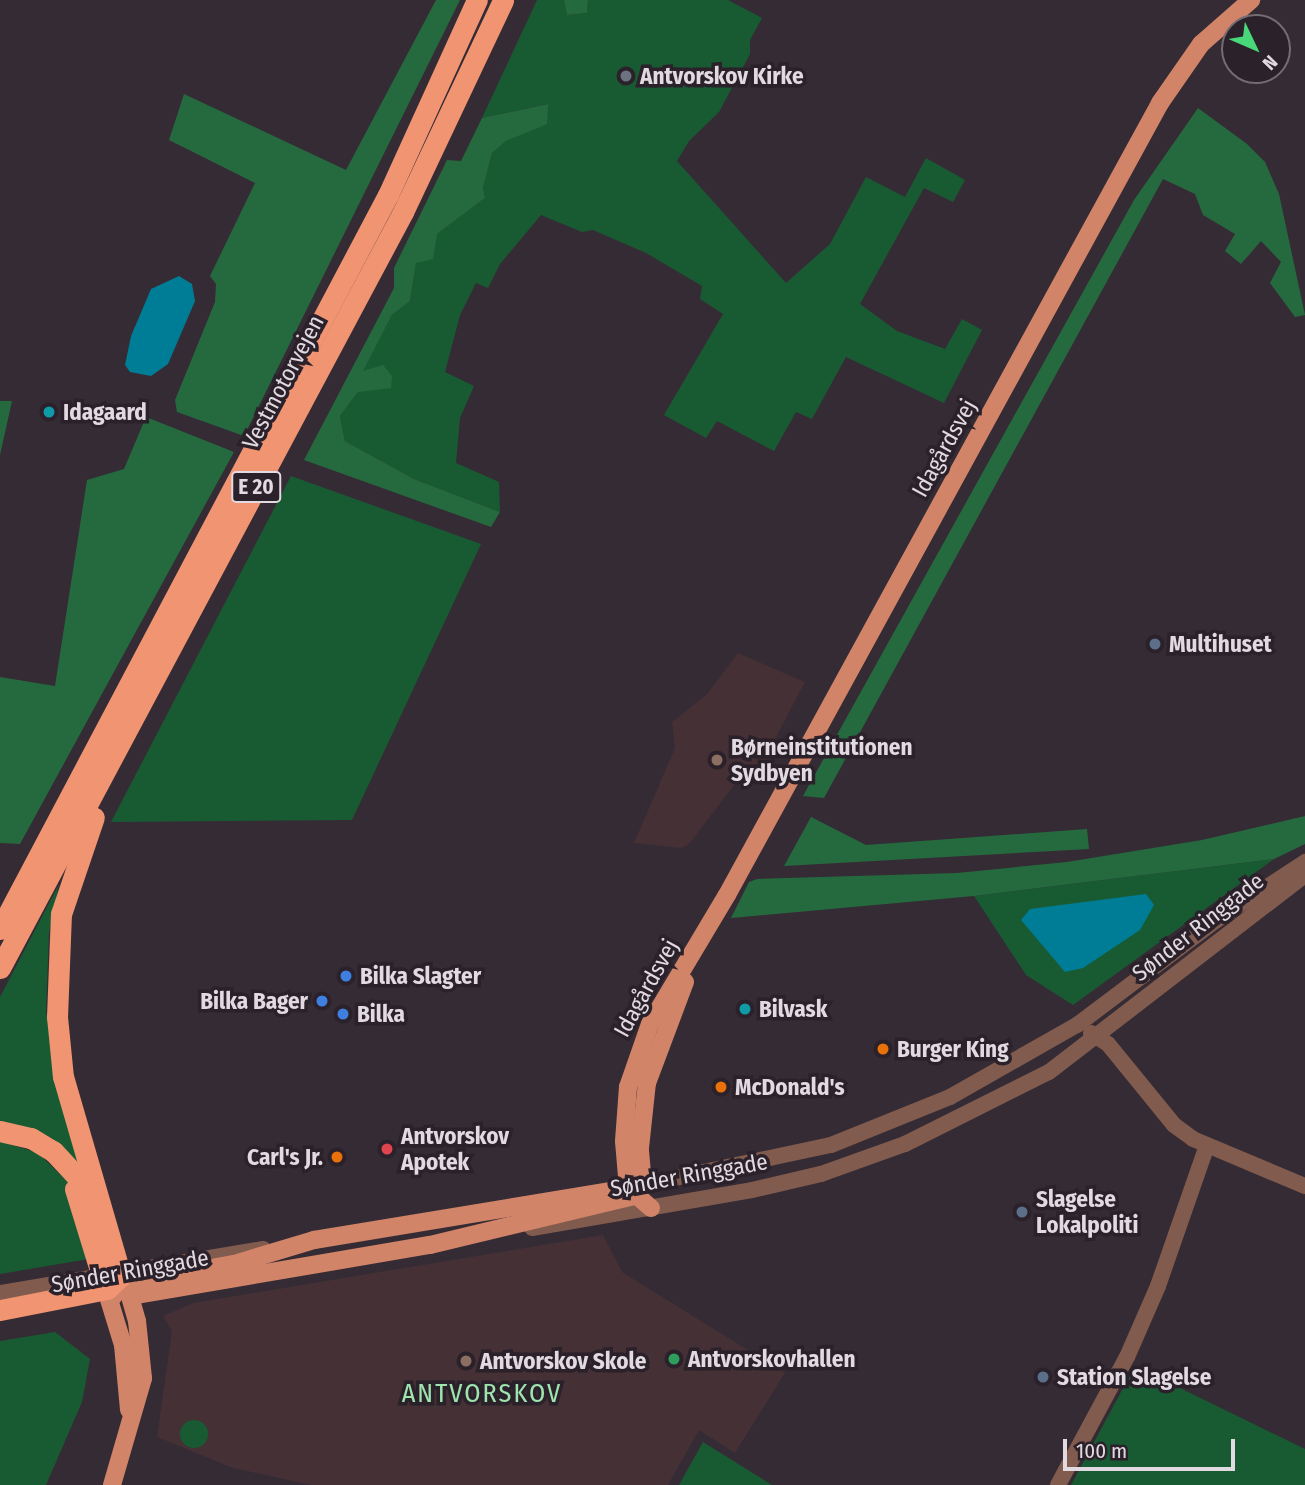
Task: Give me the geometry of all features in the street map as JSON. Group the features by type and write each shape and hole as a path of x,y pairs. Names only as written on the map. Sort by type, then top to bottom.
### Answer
{"highway":[{"name":"Vestmotorvejen","path":"0,929 388,195 477,0"},
{"name":"Vestmotorvejen","path":"0,968 403,212 503,0"},
{"path":"115,1285 63,1077 56,953 70,876 143,698"},
{"path":"0,1131 31,1138 53,1151 79,1179 115,1285"},
{"path":"0,1310 115,1285"}],"main road":[{"name":"Idagårdsvej","path":"635,1190 625,1114 636,1055 755,845 1160,103 1201,44 1251,0"},
{"name":"Sønder Ringgade","path":"115,1285 234,1264 314,1240 635,1190"},
{"path":"430,1245 635,1190 651,1208"},
{"name":"Sønder Ringgade","path":"115,1285 430,1245"},
{"path":"112,1485 134,1418 143,1378 115,1285"},
{"path":"115,1285 128,1382 126,1438"}],"street":[{"name":"Sønder Ringgade","path":"635,1190 831,1145 950,1097 1077,1024 1215,920 1305,862"},
{"name":"Sønder Ringgade","path":"430,1245 651,1208 821,1174 905,1144 987,1106 1099,1037 1305,875"},
{"path":"1077,1024 1099,1037 1160,1112 1207,1145 1305,1186"},
{"path":"1058,1485 1127,1357 1158,1286 1207,1145"},
{"name":"Sønder Ringgade","path":"0,1293 115,1285"},
{"name":"Sønder Ringgade","path":"0,1318 115,1285"}],"shaded area":[{"name":"Børneinstitutionen Sydbyen","path":"738,653 805,682 757,773 741,776 689,844 681,848 634,843 675,748 672,722 707,694"},
{"name":"Antvorskov Skole","path":"603,1235 622,1272 785,1373 735,1453 699,1430 668,1485 311,1485 233,1468 157,1437 172,1331 163,1316 193,1303"}],"green space":[{"path":"436,0 460,0 244,436 177,412 175,400 215,302 216,284 210,276 255,183 169,140 184,94 346,170"},
{"path":"537,0 564,0 567,15 587,13 588,0 728,0 762,18 750,40 750,54 719,112 689,141 677,161 786,283 830,244 866,177 905,197 926,158 965,180 953,202 924,188 860,304 897,331 945,349 962,319 982,330 944,403 846,357 812,419 796,412 774,451 717,421 706,438 664,415 723,314 700,299 702,286 646,253 593,230 582,232 541,215 500,264 488,288 476,283 460,315 445,372 474,386 460,418 456,463 499,482 500,512 414,479 345,441 340,416 358,392 362,372 392,315 410,301 416,262 437,234 485,198 483,188 492,153 506,141 547,123 547,104 482,118"},
{"path":"564,0 588,0 587,13 567,15"},
{"path":"548,104 547,124 506,141 492,153 483,188 485,198 437,234 433,259 416,263 410,301 392,315 363,371 383,365 392,376 391,388 358,392 340,416 345,441 414,479 500,512 491,527 304,460 394,288 394,268 447,160 461,161 482,118"},
{"path":"1198,108 1247,144 1265,162 1279,194 1305,315 1295,317 1270,283 1281,262 1261,241 1241,264 1225,251 1235,234 1203,215 1195,194 1163,179 824,798 803,796 1134,200"},
{"path":"0,401 12,401 0,455"},
{"path":"146,417 234,452 20,844 0,843 0,677 55,686 87,480 124,469"},
{"path":"291,476 481,544 352,820 111,822"},
{"path":"1305,816 1305,844 1274,859 974,896 731,918 749,882 757,879 957,873 1067,862 1202,840"},
{"path":"811,817 866,845 1087,829 1089,849 784,866"},
{"path":"1274,859 1073,1005 1026,975 974,896"},
{"path":"59,884 49,933 46,1012 89,1188 53,1139 34,1129 0,1124 0,997"},
{"path":"0,1141 38,1153 68,1182 89,1259 0,1274"},
{"path":"55,1332 90,1359 82,1402 46,1485 0,1485 0,1341"},
{"path":"1135,1366 1305,1449 1305,1485 1071,1485"},
{"path":"194,1420 204,1424 208,1434 204,1444 194,1448 184,1444 180,1434 184,1424"},
{"path":"703,1442 772,1485 679,1485"}],"water":[{"path":"179,276 192,284 195,301 168,364 151,376 130,372 125,365 131,336 151,289"},
{"path":"1146,894 1154,905 1140,930 1083,968 1065,972 1021,920 1030,909"}],"place":[{"name":"Antvorskov Kirke","path":"626,76"},
{"name":"Idagaard","path":"49,412"},
{"name":"Multihuset","path":"1155,644"},
{"name":"Børneinstitutionen Sydbyen","path":"717,760"},
{"name":"Bilka Slagter","path":"346,976"},
{"name":"Bilka Bager","path":"322,1001"},
{"name":"Bilvask","path":"745,1009"},
{"name":"Bilka","path":"343,1014"},
{"name":"Burger King","path":"883,1049"},
{"name":"McDonald's","path":"721,1087"},
{"name":"Antvorskov Apotek","path":"387,1149"},
{"name":"Carl's Jr.","path":"337,1157"},
{"name":"Slagelse Lokalpoliti","path":"1022,1212"},
{"name":"Antvorskovhallen","path":"674,1359"},
{"name":"Antvorskov Skole","path":"466,1361"},
{"name":"Station Slagelse","path":"1043,1377"}],"district":[{"name":"ANTVORSKOV","path":"482,1394"}]}
